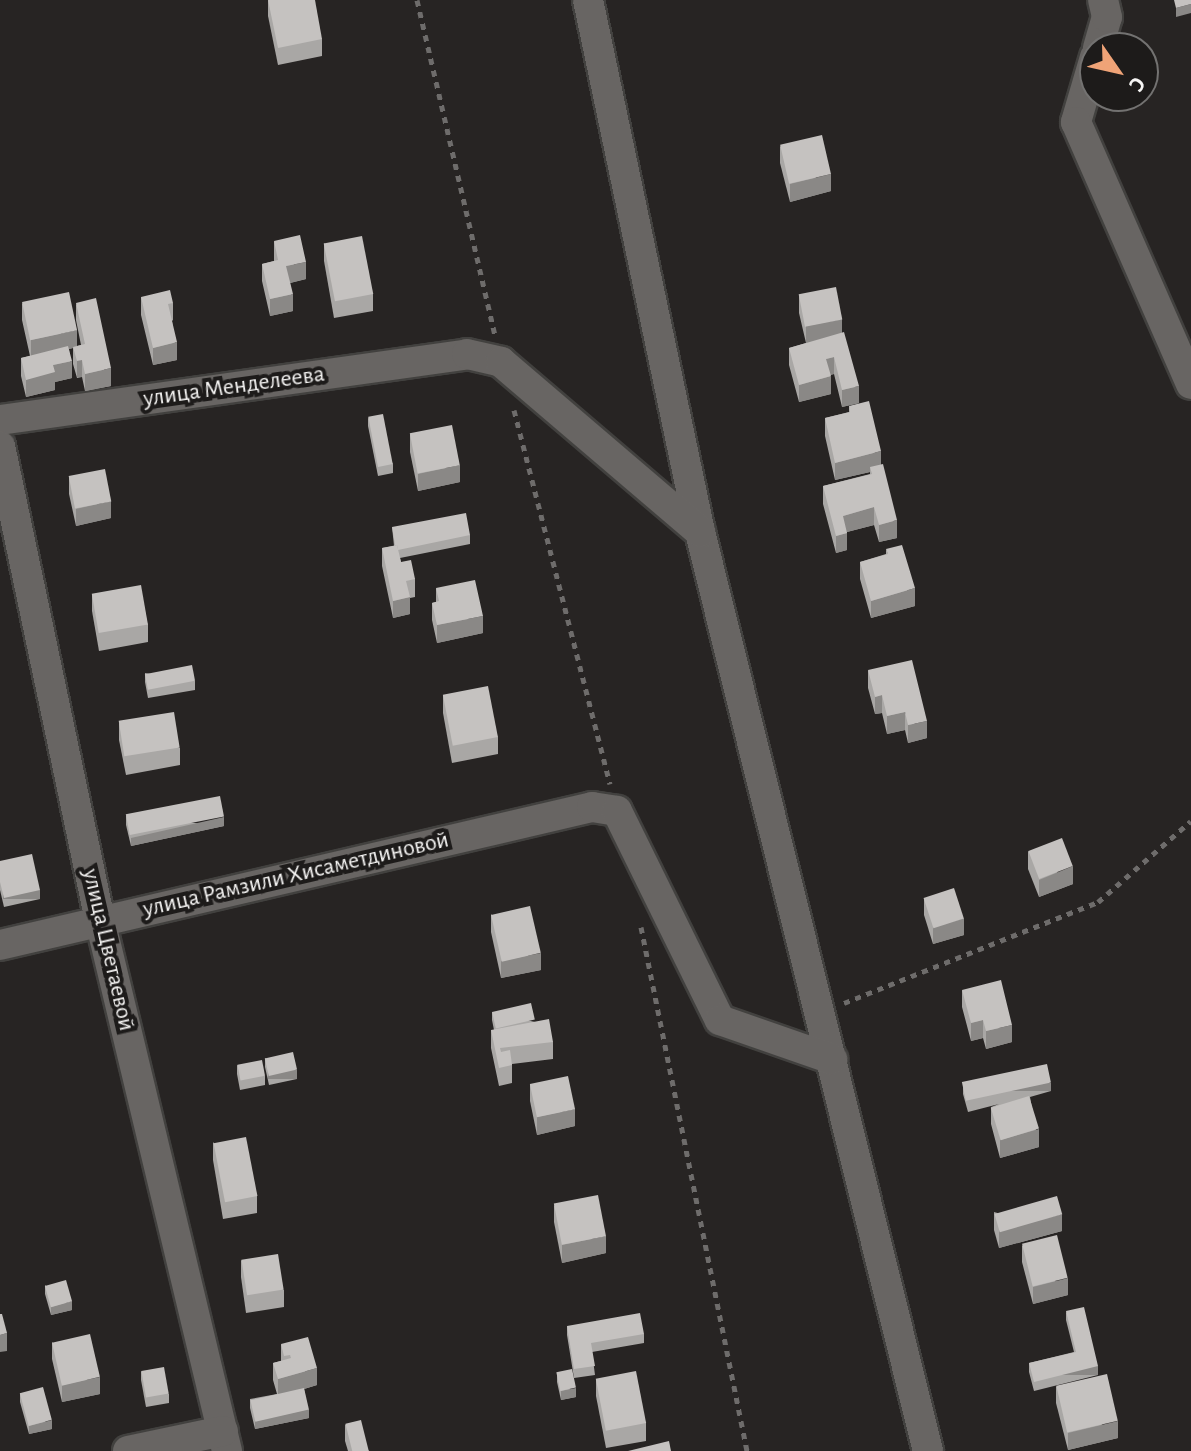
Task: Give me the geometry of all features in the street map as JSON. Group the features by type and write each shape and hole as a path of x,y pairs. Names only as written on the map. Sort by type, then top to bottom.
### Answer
{"street":[{"path":"588,0 700,532 928,1451"},
{"path":"1103,0 1107,17 1103,32"},
{"path":"1079,112 1076,122 1191,384"},
{"name":"улица Менделеева","path":"0,420 467,354 501,362"},
{"path":"501,362 700,532"},
{"name":"улица Цветаевой","path":"0,446 100,920 225,1441"},
{"path":"604,809 720,1020 832,1059"},
{"name":"улица Рамзили Хисаметдиновой","path":"0,945 100,920 604,809"},
{"path":"128,1451 225,1441"}],"path":[{"path":"417,0 501,362"},
{"path":"513,408 604,809"},
{"path":"821,1012 1098,902 1191,821"},
{"path":"639,920 747,1451"}],"building":[{"path":"268,0 315,0 322,39 278,48"},
{"path":"1174,0 1191,0 1191,4 1176,8"},
{"path":"822,135 831,174 789,184 780,145"},
{"path":"300,235 306,262 286,266 293,294 270,299 262,264 278,260 274,241"},
{"path":"362,236 373,294 335,301 324,243"},
{"path":"836,287 842,319 805,327 799,294"},
{"path":"170,290 173,303 168,304 177,342 153,348 141,297"},
{"path":"69,292 77,330 30,340 22,302"},
{"path":"96,298 111,368 85,374 82,360 77,361 73,347 85,344 76,303"},
{"path":"844,332 859,386 842,390 834,357 826,359 831,376 799,385 789,348"},
{"path":"68,346 72,361 53,365 55,372 26,380 21,358"},
{"path":"869,401 881,451 835,463 825,418 850,412 849,406"},
{"path":"383,414 393,464 378,467 368,417"},
{"path":"452,425 460,465 418,473 410,433"},
{"path":"883,464 897,520 879,525 874,507 843,516 847,533 836,536 823,486 872,474 870,467"},
{"path":"105,469 111,501 75,508 69,476"},
{"path":"466,513 470,535 398,550 395,545 392,527"},
{"path":"397,545 401,562 411,560 415,579 406,581 410,597 393,601 382,548"},
{"path":"902,545 915,588 871,601 860,562 888,554 886,549"},
{"path":"475,580 483,616 437,625 432,603 439,601 436,588"},
{"path":"141,585 148,624 99,633 92,594"},
{"path":"912,660 927,721 908,725 905,712 887,716 882,695 875,697 868,670"},
{"path":"192,665 195,681 148,690 145,674"},
{"path":"488,686 498,737 453,746 443,695"},
{"path":"174,712 180,748 124,756 119,721"},
{"path":"220,796 224,817 130,835 126,814"},
{"path":"1062,838 1073,866 1039,879 1028,851"},
{"path":"32,854 40,890 4,898 0,861"},
{"path":"954,888 964,918 933,928 924,898"},
{"path":"530,906 541,953 502,962 491,915"},
{"path":"1001,980 1012,1025 986,1031 983,1020 971,1023 962,990"},
{"path":"531,1003 535,1020 496,1029 492,1012"},
{"path":"549,1019 553,1042 500,1048 501,1052 510,1050 512,1065 499,1068 491,1030"},
{"path":"293,1052 297,1070 269,1076 265,1059"},
{"path":"262,1060 265,1076 241,1080 237,1065"},
{"path":"1047,1064 1051,1083 966,1101 962,1082"},
{"path":"568,1076 575,1109 537,1117 530,1084"},
{"path":"1029,1096 1039,1129 1001,1140 991,1108"},
{"path":"246,1137 257,1196 225,1202 214,1143"},
{"path":"598,1195 606,1236 562,1245 554,1204"},
{"path":"1057,1196 1062,1214 1000,1232 995,1214"},
{"path":"1057,1235 1068,1278 1033,1286 1022,1244"},
{"path":"278,1254 284,1290 247,1295 241,1260"},
{"path":"66,1280 72,1301 51,1307 45,1286"},
{"path":"1084,1307 1098,1366 1034,1382 1029,1363 1076,1352 1066,1311"},
{"path":"640,1313 644,1334 591,1343 595,1366 574,1369 567,1326"},
{"path":"0,1314 7,1333 0,1335"},
{"path":"90,1334 100,1377 62,1386 52,1343"},
{"path":"308,1337 317,1368 278,1379 273,1363 291,1358 290,1355 284,1356 281,1344"},
{"path":"164,1367 169,1394 146,1398 141,1371"},
{"path":"572,1369 576,1388 560,1391 556,1372"},
{"path":"636,1371 646,1423 606,1431 596,1379"},
{"path":"1107,1374 1118,1421 1067,1432 1056,1386"},
{"path":"43,1387 52,1420 29,1426 20,1393"},
{"path":"304,1388 309,1409 255,1422 250,1400"},
{"path":"361,1420 369,1451 352,1451 345,1424"},
{"path":"669,1441 671,1451 628,1451"}]}
